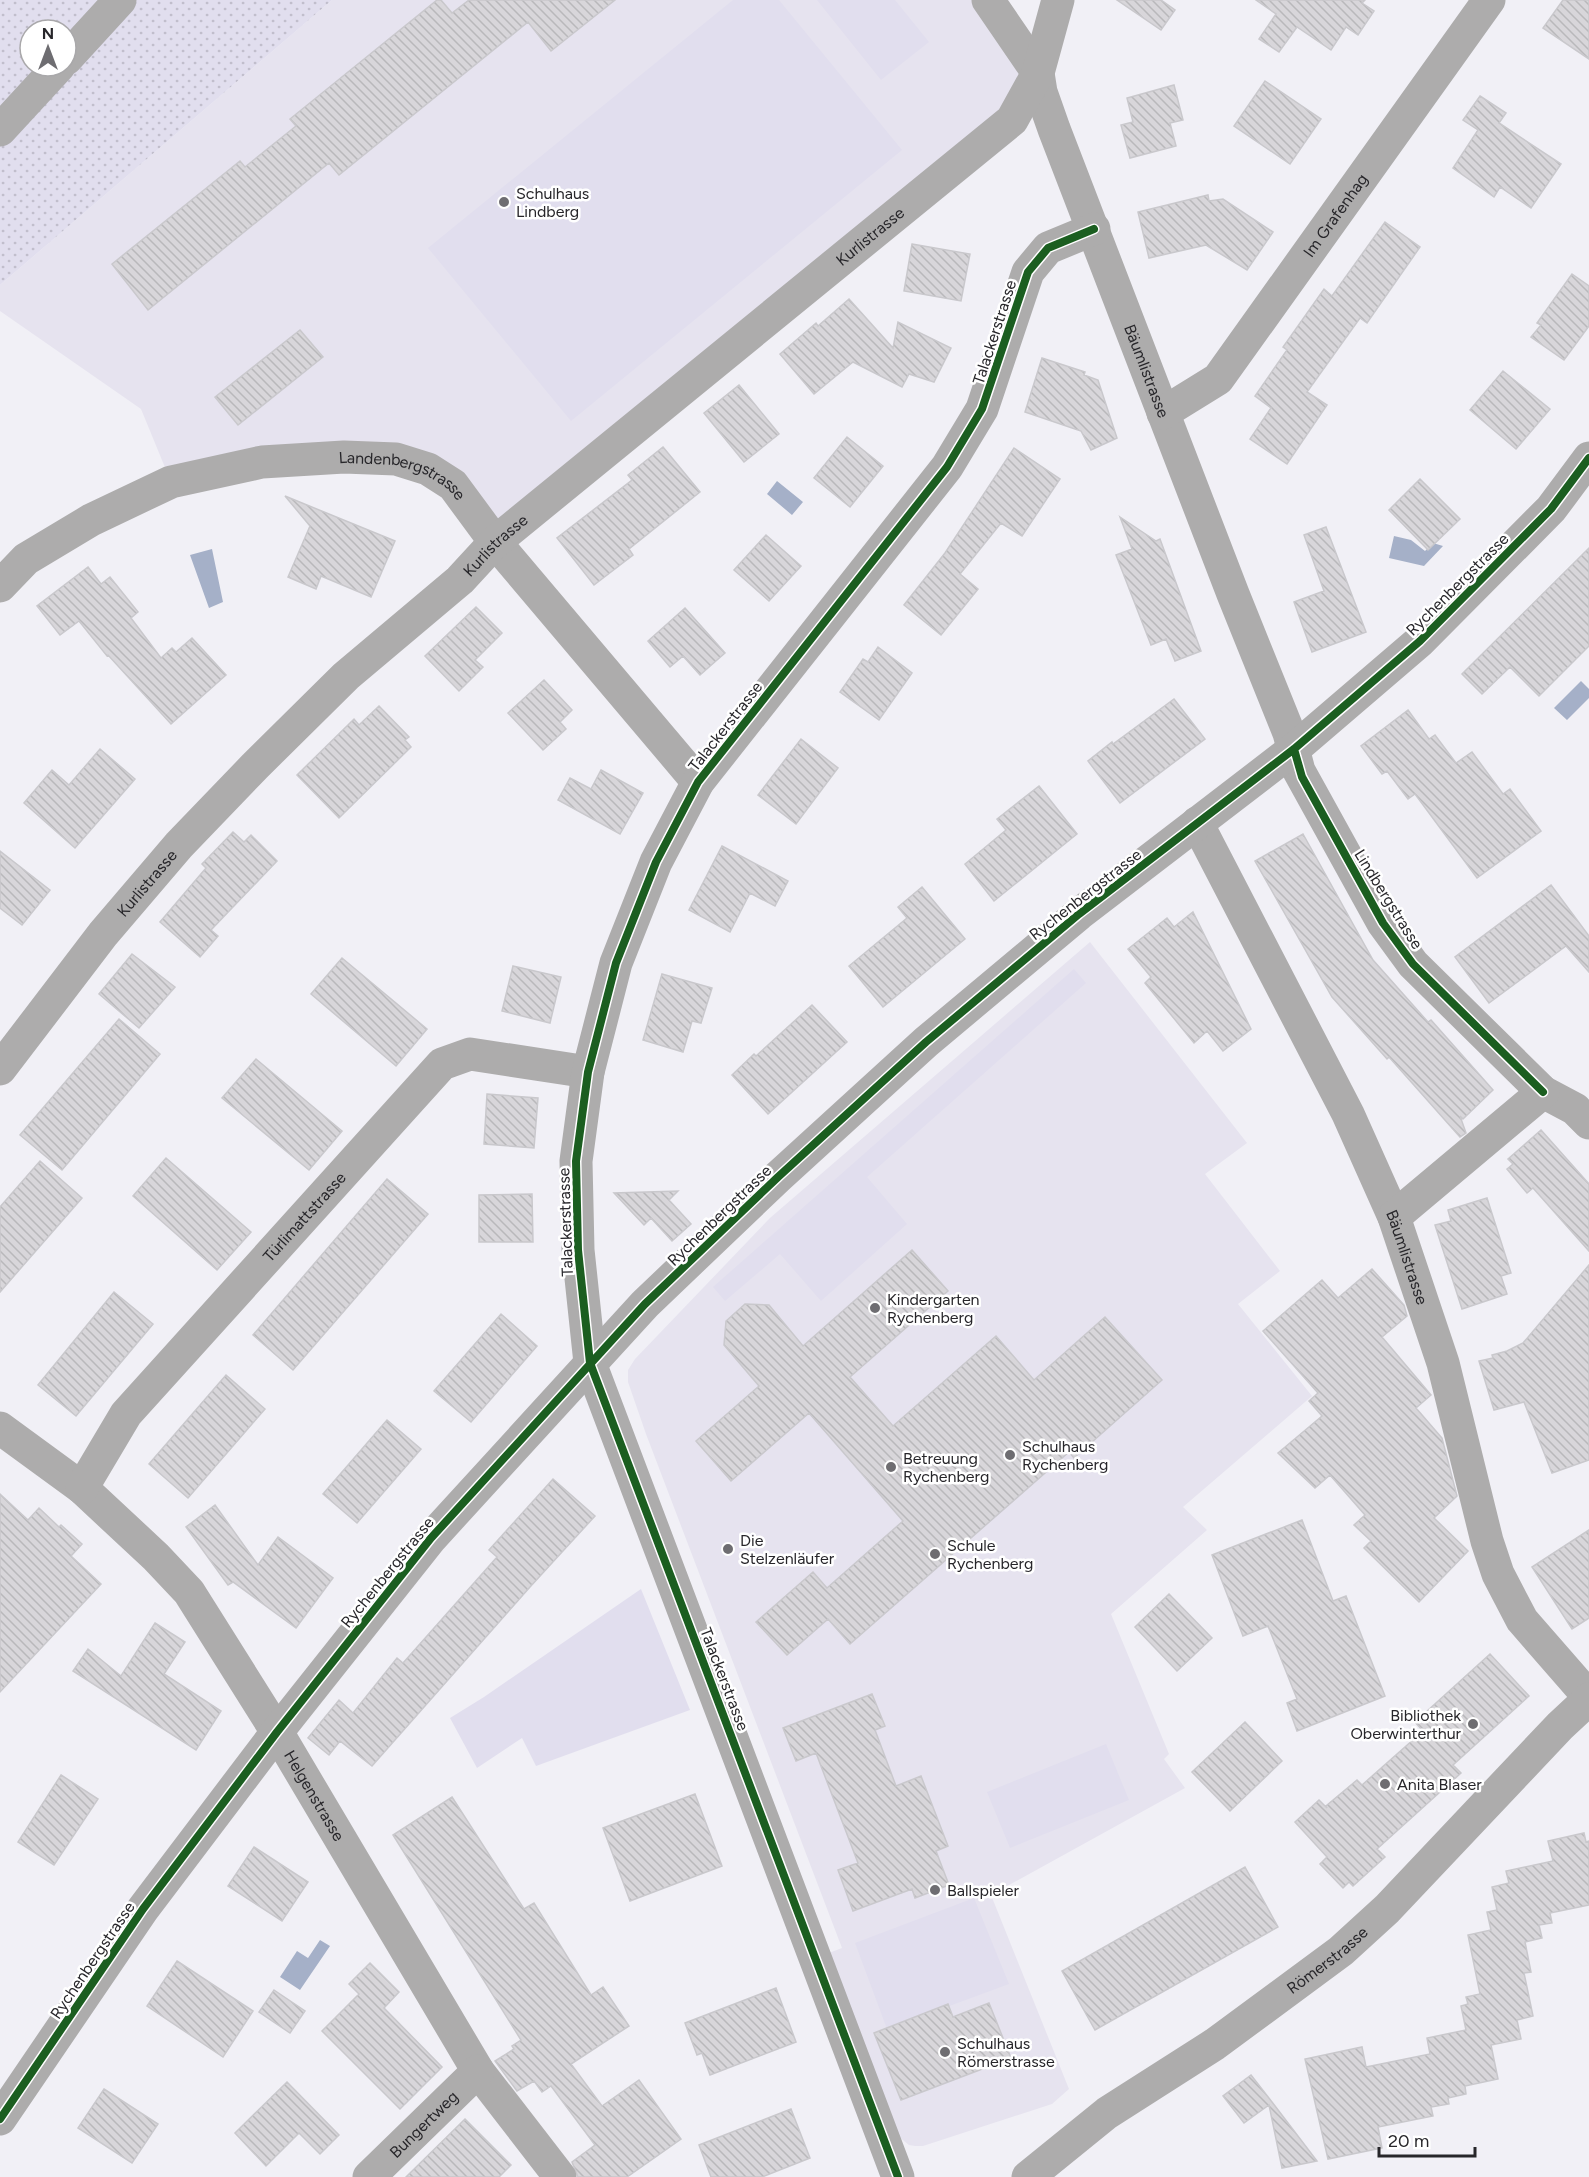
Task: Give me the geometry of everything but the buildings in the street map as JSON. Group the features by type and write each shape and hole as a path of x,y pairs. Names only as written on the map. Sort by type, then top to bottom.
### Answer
{"street":[{"path":"78,46 120,0"},
{"name":"Bäumlistrasse","path":"988,0 1038,73 1041,92 1054,129 1294,749"},
{"path":"1038,73 1058,0"},
{"name":"Im Grafenhag","path":"1163,413 1218,379 1489,0"},
{"name":"Kurlistrasse","path":"0,1069 103,934 179,845 346,676 460,580 495,542 1012,120 1038,73"},
{"path":"0,130 48,78"},
{"name":"Talackerstrasse","path":"892,2175 590,1363 578,1250 576,1161 588,1072 616,963 656,862 698,782 947,467 982,409 1028,272 1048,248 1094,229"},
{"name":"Landenbergstrasse","path":"0,586 26,559 91,520 171,482 262,462 344,457 396,459 428,469 453,485 495,542 698,782"},
{"name":"Rychenbergstrasse","path":"0,2120 143,1909 277,1732 431,1538 645,1304 926,1042 1079,914 1294,749 1420,642 1551,509 1589,458"},
{"name":"Lindbergstrasse","path":"1294,749 1299,771 1383,923 1413,964 1543,1092 1575,1109 1589,1123"},
{"name":"Bäumlistrasse","path":"1197,823 1348,1114 1394,1217 1443,1363 1487,1540 1498,1574 1522,1620 1589,1698"},
{"name":"Türlimattstrasse","path":"82,1488 126,1414 442,1064 470,1054 588,1072"},
{"path":"1394,1217 1543,1092"},
{"name":"Helgenstrasse","path":"0,1428 82,1488 156,1557 189,1592 277,1732 478,2072 560,2177"},
{"name":"Römerstrasse","path":"1028,2177 1107,2113 1215,2044 1341,1951 1387,1909 1589,1698"},
{"name":"Bungertweg","path":"369,2177 478,2072"}],"shaded area":[{"path":"0,0 332,0 0,285"},
{"name":"Schulhaus Lindberg","path":"332,0 988,0 1038,73 1012,120 495,542 428,469 171,482 141,409 0,311 0,285"},
{"path":"733,0 779,0 902,150 571,421 428,248"},
{"path":"817,0 895,0 929,42 881,80"},
{"name":"Schule Rychenberg","path":"1090,942 1247,1143 1205,1174 1280,1271 1238,1304 1312,1396 1183,1507 1207,1530 1111,1614 1169,1754 1164,1759 1185,1788 991,1895 1069,2089 1052,2104 923,2146 915,2146 909,2145 898,2136 829,1953 842,1948 646,1434 628,1382 628,1370 635,1359 770,1218"},
{"path":"1074,969 1086,983 867,1177 907,1224 821,1301 780,1254 725,1301 713,1287"},
{"path":"641,1589 690,1710 536,1766 522,1738 477,1768 450,1718"},
{"path":"1106,1744 1129,1800 1010,1848 987,1792"},
{"path":"974,1898 1009,1984 887,2029 855,1943"}],"water":[{"path":"777,481 803,502 792,515 767,494"},
{"path":"1394,536 1411,540 1425,551 1433,543 1443,546 1424,566 1389,558"},
{"path":"212,549 223,602 209,608 190,555"},
{"path":"1581,681 1589,689 1589,698 1567,720 1554,708"},
{"path":"320,1940 330,1946 300,1990 280,1977 297,1951 308,1958"}],"cycle path":[{"path":"898,2177 590,1363 578,1250 576,1161 588,1072 616,963 656,862 698,782 947,467 982,409 1028,272 1048,248 1094,229"},
{"path":"0,2119 143,1909 277,1732 431,1538 645,1304 778,1177 926,1042 1079,914 1294,749 1420,641 1551,509 1589,458"},
{"path":"1294,749 1302,777 1383,923 1413,964 1543,1092"}],"place":[{"name":"Schulhaus Lindberg","path":"504,202"},
{"name":"Kindergarten Rychenberg","path":"875,1308"},
{"name":"Schulhaus Rychenberg","path":"1010,1455"},
{"name":"Betreuung Rychenberg","path":"891,1467"},
{"name":"Die Stelzenläufer","path":"728,1549"},
{"name":"Schule Rychenberg","path":"935,1554"},
{"name":"Bibliothek Oberwinterthur","path":"1473,1724"},
{"name":"Anita Blaser","path":"1385,1784"},
{"name":"Ballspieler","path":"935,1890"},
{"name":"Schulhaus Römerstrasse","path":"945,2052"}]}
